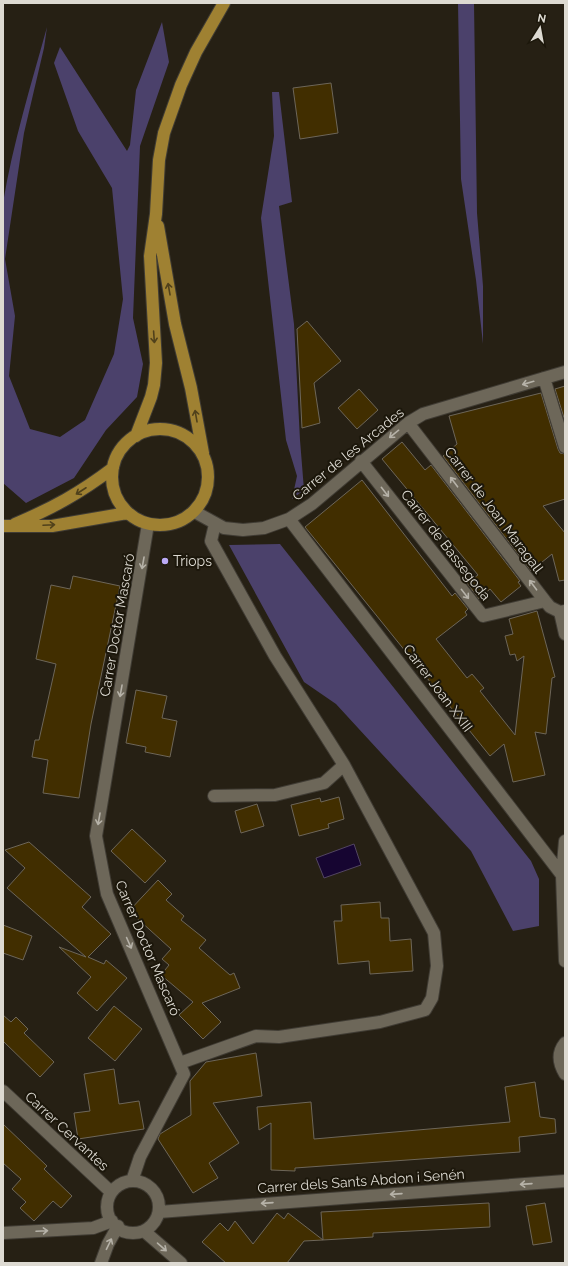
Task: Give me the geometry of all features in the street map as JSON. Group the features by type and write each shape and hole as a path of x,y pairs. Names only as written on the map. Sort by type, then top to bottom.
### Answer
{"main road":[{"path":"136,436 151,397 156,363 150,256 156,214 160,160 164,133 172,104 196,52 224,3"},
{"path":"156,214 175,324 191,388 203,454 207,463 209,484 204,499 195,512 178,523 163,526 148,524 128,513 117,500 112,481 115,460 123,446 136,436 154,430 173,431 190,439 203,454"},
{"path":"6,526 42,512 80,492 113,468"},
{"path":"6,526 52,526 128,513"}],"street":[{"name":"Carrer de les Arcades","path":"195,512 224,528 243,530 264,528 290,519 312,504 408,422 423,414 442,407 565,372"},
{"path":"544,378 565,447"},
{"name":"Carrer de Joan Maragall","path":"408,422 545,601 550,607 562,612"},
{"name":"Carrer de Bassegoda","path":"361,461 483,616 545,601"},
{"name":"Carrer Joan XXIII","path":"290,519 564,877"},
{"name":"Carrer Doctor Mascaró","path":"132,1181 140,1157 184,1074 106,894 96,836 148,524"},
{"path":"180,1063 256,1036 280,1037 380,1022 425,1010 432,998 437,966 434,932 344,765 275,656 211,541 215,524"},
{"path":"562,612 565,634"},
{"path":"214,796 275,795 310,787 324,783 344,765"},
{"path":"565,841 565,961"},
{"path":"565,1043 559,1056 560,1065 565,1074"},
{"name":"Carrer Cervantes","path":"3,1091 111,1192"},
{"path":"132,1181 141,1182 152,1189 158,1199 159,1212 155,1221 144,1231 135,1232 122,1230 115,1224 108,1207 111,1192 119,1185 132,1181"},
{"name":"Carrer dels Sants Abdon i Senén","path":"159,1212 565,1181"},
{"path":"3,1233 93,1228 115,1224"},
{"path":"101,1263 115,1224"},
{"path":"144,1231 181,1263"}],"shaded area":[{"path":"458,3 474,3 477,213 483,286 483,344 476,280 461,179"},
{"path":"162,22 169,62 140,146 133,318 143,364 137,397 106,430 74,478 26,503 3,483 3,203 17,136 47,27 44,48 24,133 5,259 15,316 9,376 30,429 60,437 85,420 114,354 123,299 112,188 78,131 54,63 60,47 127,151 130,145 136,90"},
{"path":"272,92 279,92 292,202 279,206 294,324 304,490 292,499 297,476 286,440 261,218 274,136"},
{"path":"280,544 531,861 539,879 539,926 513,931 471,851 336,704 304,682 229,545"},
{"path":"354,844 361,865 324,878 316,858"}],"building":[{"path":"331,83 338,133 300,139 293,88"},
{"path":"307,321 341,361 314,383 320,423 302,428 297,329"},
{"path":"565,386 565,421 555,389"},
{"path":"359,389 378,410 357,429 338,408"},
{"path":"541,393 558,449 560,453 565,454 565,499 543,506 565,533 565,580 559,581 552,554 531,571 443,456 457,444 449,416"},
{"path":"402,442 425,470 431,465 520,581 518,582 521,586 501,602 490,589 479,599 467,583 478,575 382,459"},
{"path":"362,480 452,596 455,593 468,609 465,612 467,615 436,639 467,678 472,674 484,688 480,691 515,735 524,656 517,661 515,654 510,655 505,636 513,634 509,619 537,611 555,677 552,678 546,734 535,732 545,775 513,782 504,744 490,756 305,527"},
{"path":"73,576 120,586 91,724 79,798 43,793 48,760 32,757 35,740 39,740 56,664 36,659 51,585 70,589"},
{"path":"136,690 167,696 162,718 177,721 170,757 145,752 146,747 126,743"},
{"path":"339,797 344,819 328,824 329,828 299,836 291,805 320,798 321,802"},
{"path":"257,804 264,826 241,833 235,811"},
{"path":"132,829 166,861 145,883 111,851"},
{"path":"29,842 91,897 82,907 111,934 88,957 104,964 106,960 127,978 97,1011 77,993 91,977 59,947 86,957 7,888 25,868 5,850"},
{"path":"158,880 172,894 166,900 184,916 181,920 206,940 199,948 230,975 234,973 240,988 202,1003 221,1022 203,1039 179,1015 193,1002 161,975 169,965 162,959 171,949 129,911"},
{"path":"380,902 381,918 389,918 390,941 411,939 413,971 370,974 369,961 338,964 334,921 342,921 341,905"},
{"path":"3,925 32,936 23,960 3,953"},
{"path":"114,1006 142,1029 115,1061 88,1038"},
{"path":"3,1015 11,1022 16,1017 28,1029 24,1033 54,1062 40,1077 3,1041"},
{"path":"256,1053 262,1096 213,1103 239,1143 209,1163 218,1178 193,1193 158,1139 160,1134 191,1115 190,1081 206,1062"},
{"path":"114,1069 119,1104 139,1101 144,1129 78,1139 74,1113 90,1111 84,1074"},
{"path":"535,1082 540,1117 555,1119 556,1133 519,1137 520,1152 295,1168 295,1171 271,1170 271,1123 259,1130 257,1107 311,1102 314,1139 510,1122 505,1087"},
{"path":"3,1124 47,1166 44,1169 72,1196 61,1208 53,1201 34,1221 20,1208 26,1202 12,1189 21,1179 3,1163"},
{"path":"489,1203 490,1227 373,1233 373,1237 323,1240 321,1212"},
{"path":"545,1203 552,1242 533,1245 526,1206"},
{"path":"277,1213 284,1219 288,1213 323,1240 304,1241 287,1263 226,1263 202,1242 220,1223 228,1231 235,1221 253,1244"}],"place":[{"name":"Triops","path":"165,561"}]}
